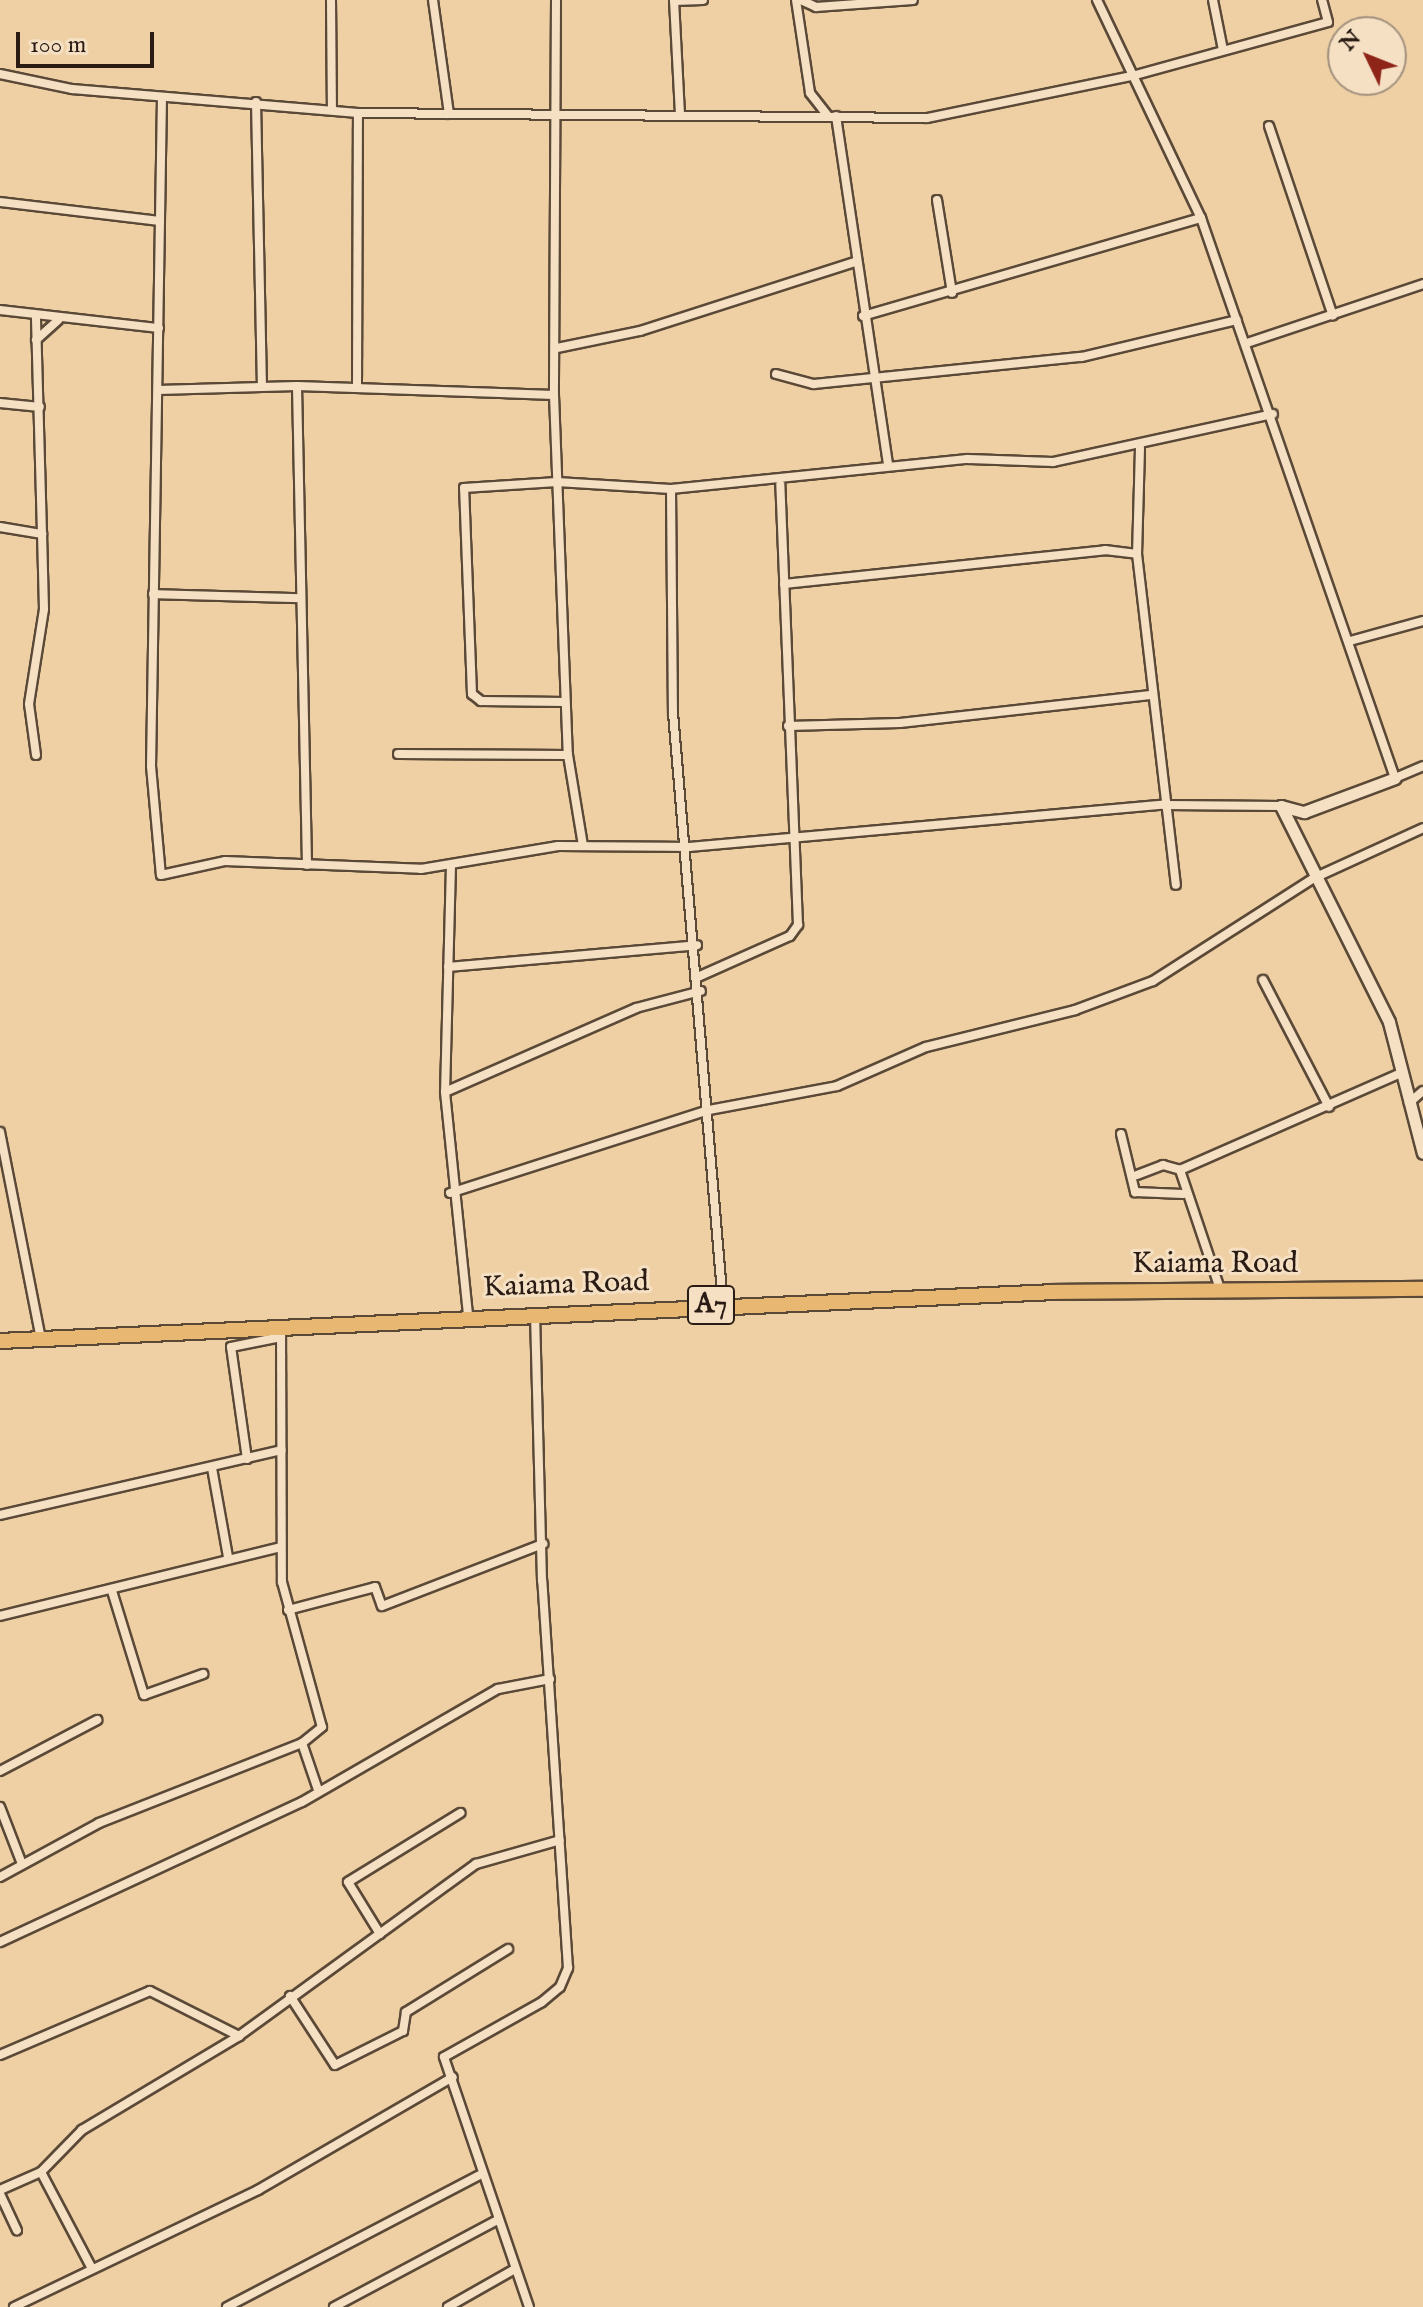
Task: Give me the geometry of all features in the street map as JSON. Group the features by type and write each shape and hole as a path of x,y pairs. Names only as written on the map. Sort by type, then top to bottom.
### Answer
{"highway":[{"name":"Kaiama Road","path":"0,1341 281,1332 468,1314 1220,1289 1423,1289"}],"street":[{"path":"331,0 332,110"},
{"path":"433,0 449,114"},
{"path":"556,0 557,348 554,395 568,755 583,846"},
{"path":"680,115 674,0 703,0"},
{"path":"888,466 877,379 863,316 832,116 810,93 799,0 816,7 913,0"},
{"path":"1097,0 1201,218 1273,414 1395,778"},
{"path":"1213,0 1223,50"},
{"path":"0,74 162,97 256,102 358,113 556,120 680,115 954,115 1132,76 1328,22 1322,0"},
{"path":"162,97 153,594 156,869 169,876 225,861 307,865 451,865 583,846 689,847 791,833 1164,805 1281,806 1304,812 1423,766"},
{"path":"256,102 262,386"},
{"path":"357,388 358,113"},
{"path":"1269,126 1333,316"},
{"path":"937,200 952,293"},
{"path":"0,202 160,221"},
{"path":"863,316 952,293 1201,218"},
{"path":"557,348 640,331 855,262"},
{"path":"1247,343 1423,284"},
{"path":"0,310 36,318 159,328"},
{"path":"36,318 44,609 29,704 36,755"},
{"path":"36,340 58,320"},
{"path":"776,374 814,384 1082,357 1237,320"},
{"path":"297,386 297,598 307,865"},
{"path":"158,390 297,386 554,395"},
{"path":"0,403 40,407"},
{"path":"565,702 476,699 470,670 464,488 557,482 671,489 780,484 888,466 1053,462 1140,448 1273,414"},
{"path":"1140,448 1137,554 1150,695 1176,885"},
{"path":"700,976 794,931 799,893 791,833 780,484"},
{"path":"671,489 673,713 700,976 723,1305"},
{"path":"0,527 42,534"},
{"path":"784,584 1105,550 1137,554"},
{"path":"153,594 297,598"},
{"path":"1350,641 1423,621"},
{"path":"788,726 900,723 1150,695"},
{"path":"398,754 568,755"},
{"path":"1281,806 1314,878 1389,1022 1423,1153"},
{"path":"450,1193 709,1110 837,1086 894,1057 1028,1027 1153,981 1314,878 1423,828"},
{"path":"451,865 445,1092 450,1193 468,1314"},
{"path":"448,967 697,945"},
{"path":"1263,980 1329,1107"},
{"path":"445,1092 636,1008 701,991"},
{"path":"1137,1175 1163,1165 1180,1170 1401,1073"},
{"path":"1409,1103 1423,1091"},
{"path":"0,1132 41,1340"},
{"path":"1121,1134 1137,1175 1139,1195 1183,1194"},
{"path":"1180,1170 1183,1194 1220,1289"},
{"path":"529,2307 479,2175 453,2077 444,2057 560,1987 568,1968 543,1544 535,1313"},
{"path":"0,1877 99,1823 302,1743 322,1727 288,1610 280,1547 281,1332 231,1347 247,1459"},
{"path":"0,1515 282,1450"},
{"path":"212,1468 228,1557"},
{"path":"288,1610 375,1587 382,1606 543,1544"},
{"path":"0,1616 112,1591 228,1557 280,1547"},
{"path":"112,1591 144,1695 203,1674"},
{"path":"0,1942 318,1790 498,1689 550,1679"},
{"path":"0,1771 97,1720"},
{"path":"302,1743 318,1790"},
{"path":"0,1807 22,1864"},
{"path":"380,1934 348,1882 460,1813"},
{"path":"17,2230 0,2192 41,2172 82,2130 239,2036 290,1996 486,1858 560,1840"},
{"path":"290,1996 327,2063 335,2065 403,2031 406,2012 508,1949"},
{"path":"0,2055 150,1991 239,2036"},
{"path":"14,2307 91,2267 140,2251 258,2190 453,2077"},
{"path":"41,2172 91,2267"},
{"path":"227,2307 479,2175"},
{"path":"334,2307 496,2221"},
{"path":"448,2307 515,2269"}]}
